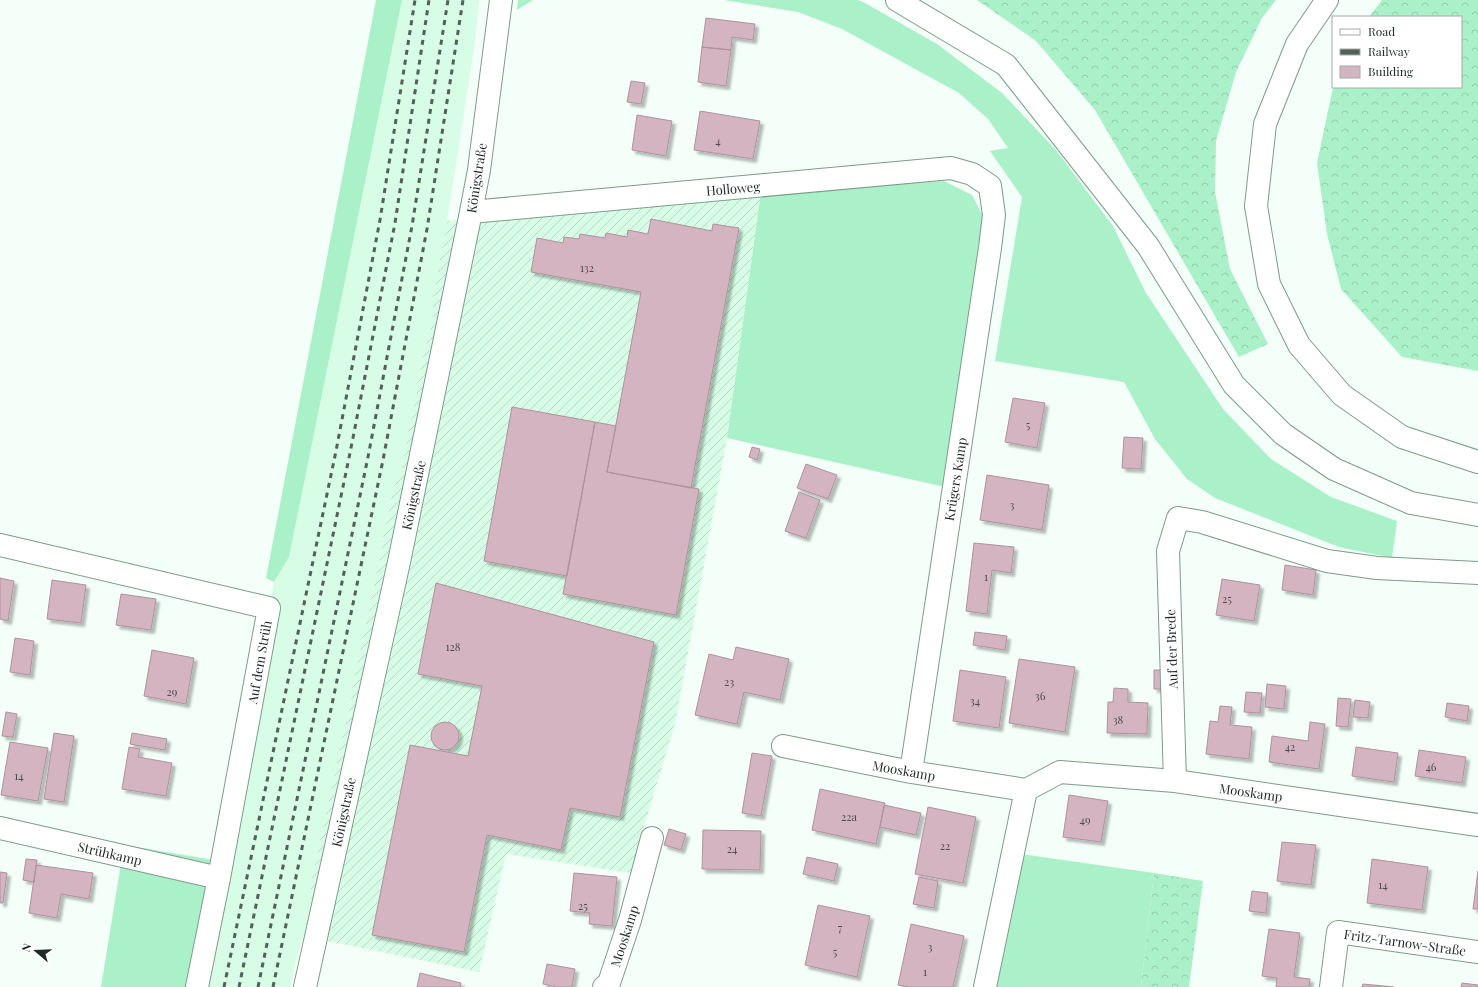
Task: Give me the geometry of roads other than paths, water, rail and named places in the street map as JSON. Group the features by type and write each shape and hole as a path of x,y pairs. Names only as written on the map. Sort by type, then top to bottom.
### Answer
{"main road":[{"name":"Königstraße","path":"305,987 402,547 471,212 479,170 502,0"},
{"path":"897,0 1006,65 1148,246 1234,385 1283,434 1334,469 1411,503 1478,515"},
{"path":"1327,0 1297,44 1265,124 1256,206 1269,284 1299,345 1342,395 1402,437 1478,462"},
{"name":"Holloweg","path":"471,212 951,168 972,174 990,186"},
{"name":"Krügers Kamp","path":"911,772 990,248 994,215 990,186"},
{"name":"Auf der Brede","path":"1175,781 1168,551 1178,518 1202,522 1326,561 1377,568 1478,574"},
{"name":"Auf dem Strüh","path":"0,546 269,608 219,878 197,987"},
{"name":"Mooskamp","path":"784,746 911,772 1026,790 1060,772 1175,781 1478,825"},
{"path":"985,987 1026,790"},
{"name":"Strühkamp","path":"0,828 219,878"},
{"name":"Mooskamp","path":"604,987 609,983 630,920 652,838"},
{"name":"Fritz-Tarnow-Straße","path":"1331,987 1338,932 1478,952"}],"railway":[{"path":"224,987 336,451 380,220 415,0"},
{"path":"239,987 350,453 395,223 429,0"},
{"path":"258,987 368,457 412,226 448,0"},
{"path":"273,987 383,460 427,229 463,0"}]}
